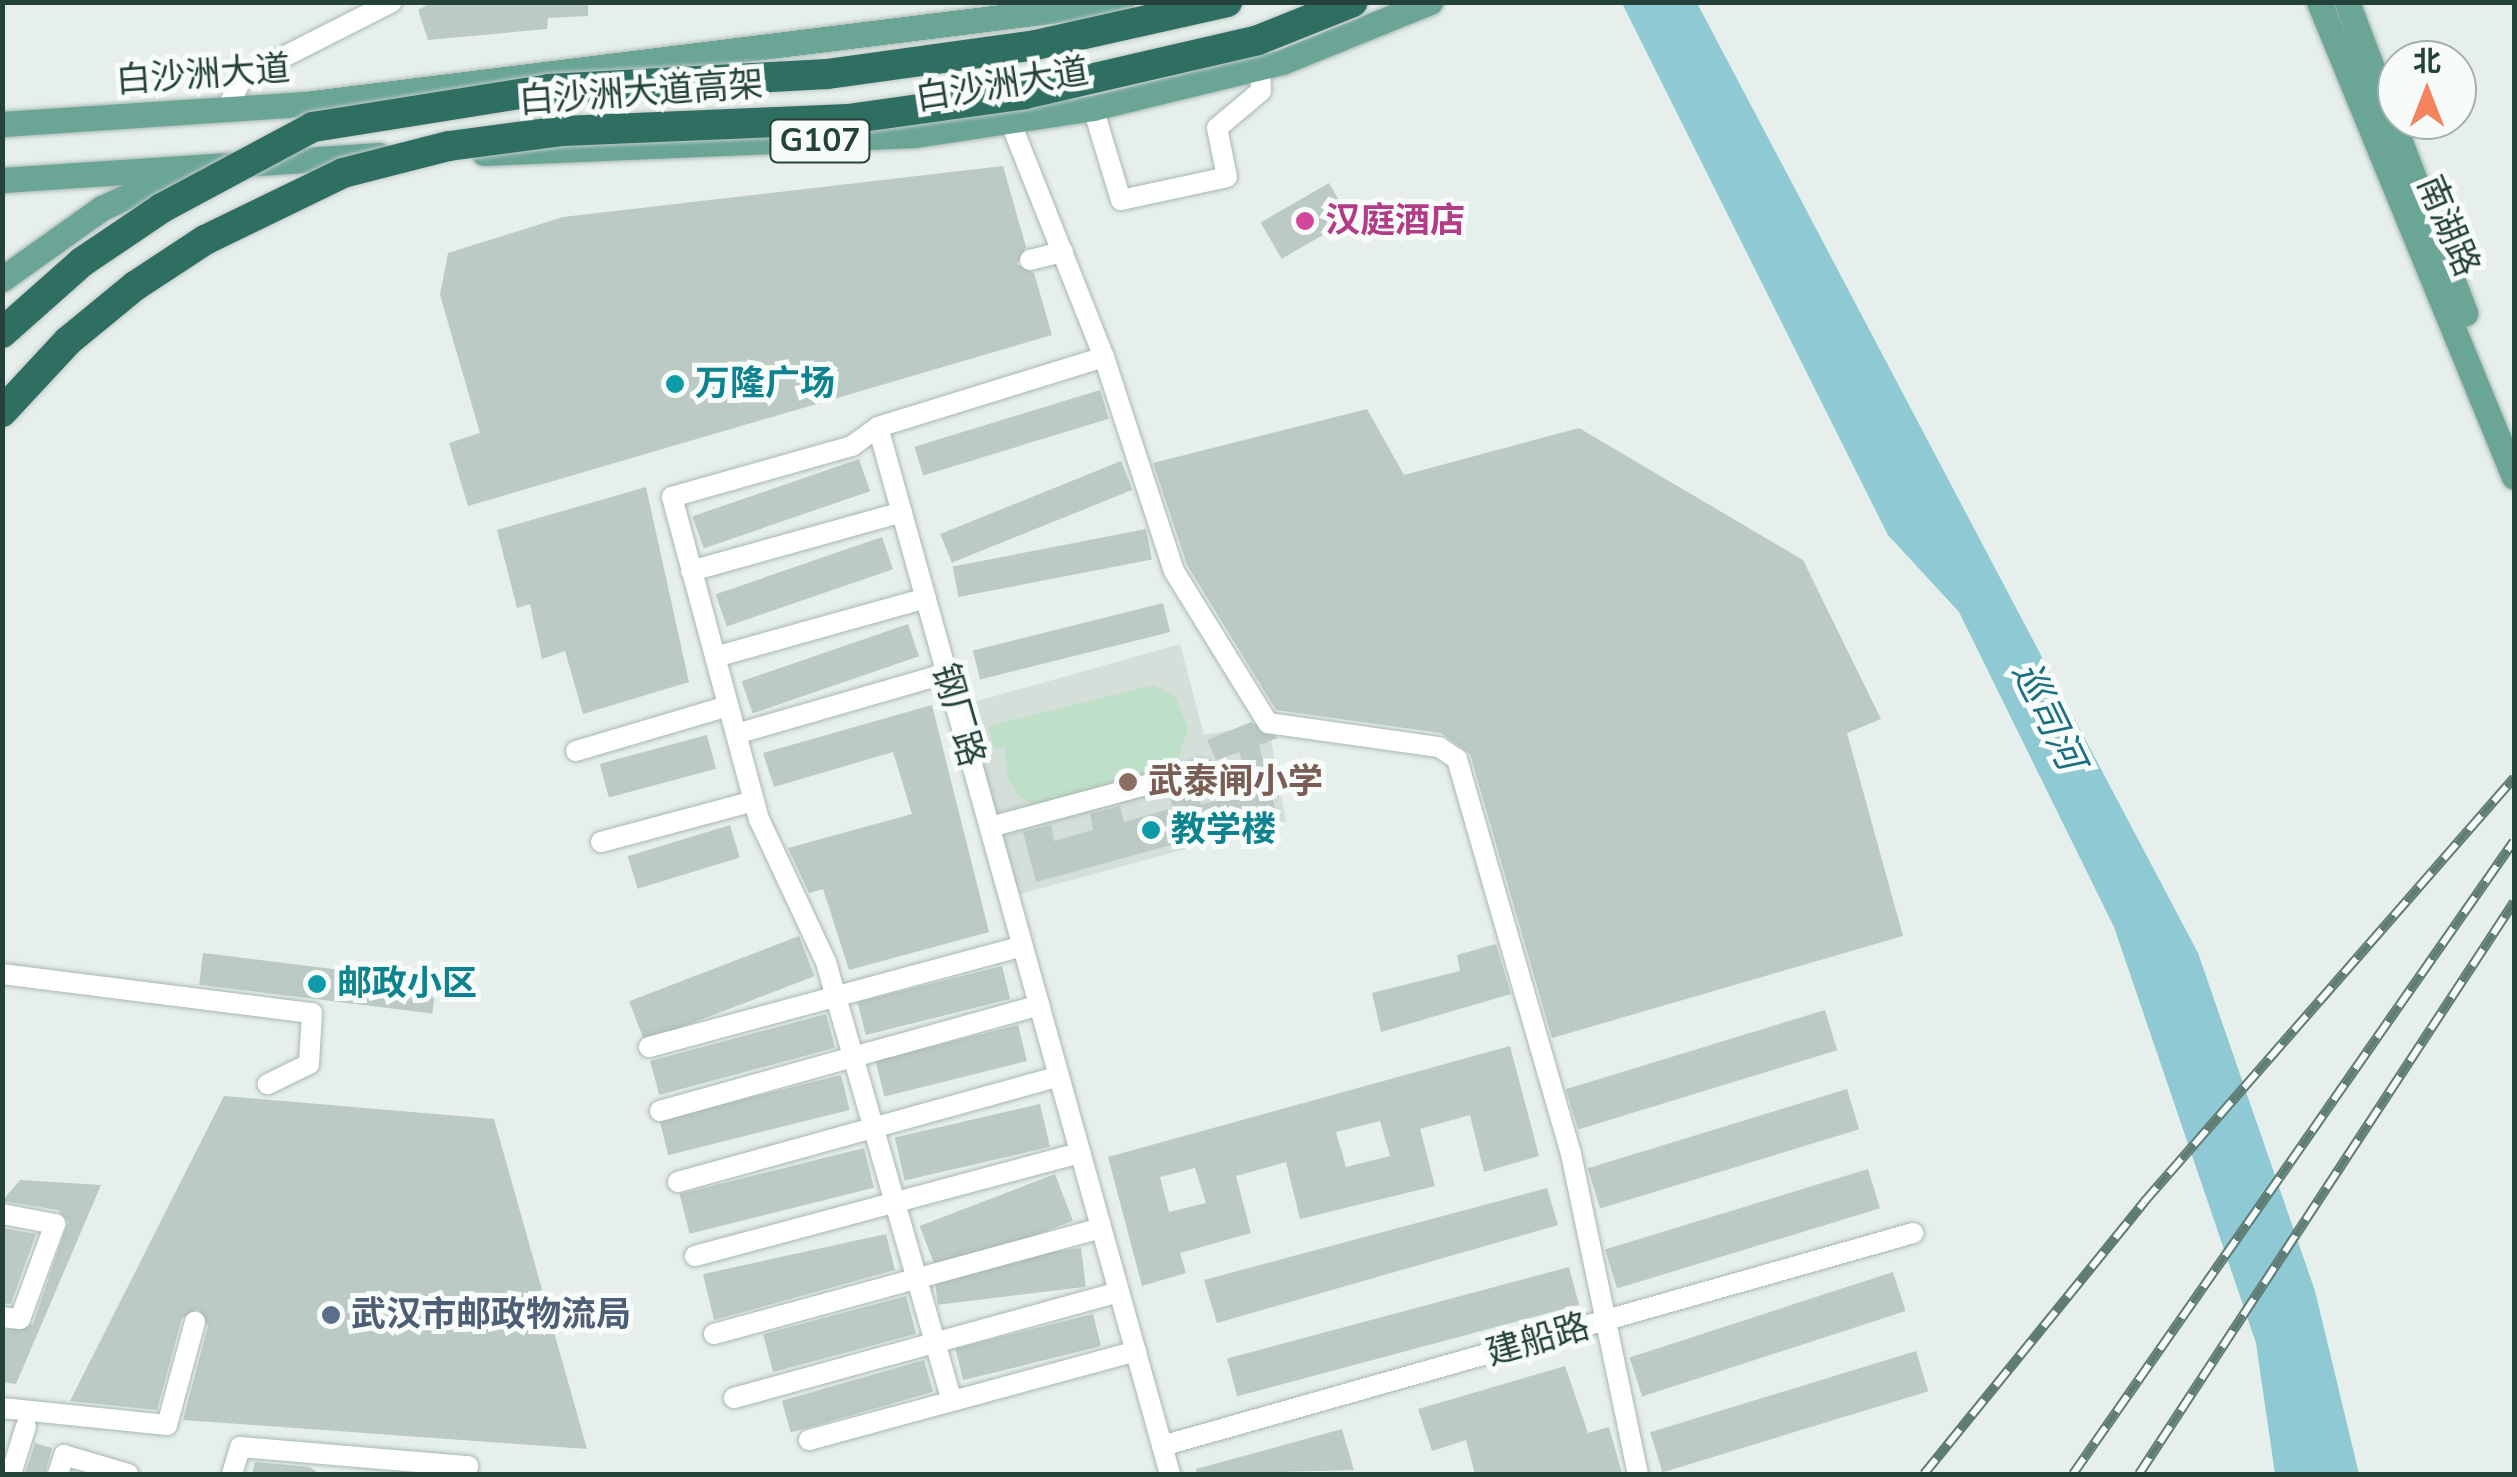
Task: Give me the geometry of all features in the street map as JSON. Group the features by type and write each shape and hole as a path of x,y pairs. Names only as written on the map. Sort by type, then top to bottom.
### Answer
{"highway":[{"name":"白沙洲大道高架","path":"2,333 82,262 162,208 313,127 422,104 549,89 846,72 1034,46 1227,2"},
{"name":"白沙洲大道高架","path":"2,412 68,341 136,286 205,240 343,172 449,146 564,132 848,119 1024,94 1258,40 1353,2"}],"main road":[{"name":"白沙洲大道","path":"2,124 226,110 1122,2"},
{"name":"南湖路","path":"2318,2 2514,477"},
{"name":"南湖路","path":"2346,2 2514,434"},
{"name":"白沙洲大道","path":"2,180 209,166 696,149 1010,121 1093,108 1260,67 1417,5"},
{"name":"白沙洲大道","path":"2,278 132,191 209,166"}],"street":[{"path":"226,110 242,78 392,2"},
{"path":"1093,108 1121,200 1228,178 1217,128 1261,91 1260,67"},
{"path":"1010,121 1104,357 1174,571 1268,723 1439,746 1456,760 1571,1154 1638,1474"},
{"path":"1030,260 1064,252"},
{"path":"951,1399 836,996 754,800 672,497 852,446 878,427 1104,357"},
{"name":"钢厂路","path":"878,427 1170,1474"},
{"path":"691,571 902,512"},
{"path":"715,657 926,598"},
{"path":"736,734 947,674"},
{"path":"576,751 728,706"},
{"path":"990,827 1201,770"},
{"path":"600,842 754,800"},
{"path":"649,1047 1023,946"},
{"path":"2,974 312,1012 309,1064 268,1084"},
{"path":"660,1111 1039,1005"},
{"path":"678,1182 1059,1076"},
{"path":"695,1256 1080,1153"},
{"path":"2,1214 55,1224 20,1319 2,1317"},
{"path":"714,1334 1102,1228"},
{"name":"建船路","path":"1162,1446 1913,1232"},
{"path":"734,1398 1119,1292"},
{"path":"2,1408 167,1425 194,1322"},
{"path":"809,1440 1136,1351"},
{"path":"11,1474 26,1426"},
{"path":"232,1474 240,1447 468,1466 466,1474"},
{"path":"58,1474 64,1455 128,1474"}],"shaded area":[{"name":"武泰闸小学","path":"1180,644 1204,735 1268,723 1286,822 1009,897 956,707"}],"green space":[{"path":"1154,685 1176,697 1188,729 1178,760 1161,774 1041,807 1019,797 1007,777 1005,747 994,749 988,726"}],"water":[{"name":"巡司河","path":"1622,3 1697,3 2198,953 2315,1291 2359,1474 2275,1474 2256,1343 2114,927 1959,612 1888,535"}],"building":[{"path":"433,2 588,2 588,16 548,18 547,29 428,40 418,10"},
{"name":"万隆广场","path":"1003,166 1026,247 1017,264 1034,273 1052,335 468,506 449,443 480,433 440,295 448,253 563,217"},
{"name":"汉庭酒店","path":"1329,183 1350,219 1282,259 1261,222"},
{"path":"1100,390 1109,419 923,475 914,447"},
{"path":"1367,409 1404,475 1579,428 1803,560 1881,719 1847,733 1903,936 1552,1038 1470,754 1441,733 1276,710 1187,565 1153,463"},
{"path":"859,459 870,491 704,548 693,516"},
{"path":"1121,461 1133,490 952,563 940,534"},
{"path":"646,487 689,682 583,714 565,651 542,659 530,604 517,608 497,530"},
{"path":"1146,529 1152,559 959,597 953,567"},
{"path":"882,537 893,569 727,626 716,594"},
{"path":"1163,603 1170,632 980,680 973,650"},
{"path":"908,624 919,656 753,713 742,681"},
{"path":"932,705 989,932 849,970 823,889 809,893 788,848 912,814 893,752 774,787 763,753"},
{"path":"1251,722 1278,738 1259,745 1277,816 1036,882 1023,832 1051,825 1054,841 1093,830 1090,814 1120,806 1124,822 1173,808 1168,793 1196,786 1201,805 1246,791 1240,752 1216,760 1207,740"},
{"path":"707,735 716,769 609,798 600,764"},
{"path":"730,825 740,858 638,889 628,856"},
{"path":"799,936 814,976 644,1041 629,1001"},
{"path":"1496,944 1511,994 1381,1032 1372,993 1460,971 1457,955"},
{"name":"邮政小区","path":"203,953 436,982 432,1013 199,985"},
{"path":"1002,966 1010,999 866,1035 857,1002"},
{"path":"1825,1010 1837,1050 1578,1129 1566,1089"},
{"path":"826,1014 835,1048 659,1095 650,1061"},
{"path":"1018,1025 1027,1061 884,1096 875,1061"},
{"path":"1510,1046 1539,1156 1484,1172 1470,1115 1420,1129 1435,1186 1300,1219 1286,1162 1236,1176 1251,1233 1180,1253 1186,1273 1142,1286 1108,1157","holes":["1380,1121 1390,1156 1346,1167 1336,1132","1195,1168 1206,1203 1169,1212 1160,1177"]},
{"path":"841,1075 850,1110 668,1155 660,1120"},
{"path":"1847,1089 1859,1129 1600,1208 1588,1168"},
{"name":"武汉市邮政物流局","path":"224,1096 494,1119 587,1449 183,1420 208,1326 198,1309 182,1318 157,1410 70,1401"},
{"path":"1040,1104 1050,1147 905,1180 895,1138"},
{"path":"864,1148 874,1188 690,1234 680,1194"},
{"path":"1868,1169 1880,1208 1617,1289 1605,1249"},
{"path":"1055,1174 1073,1221 938,1273 920,1226"},
{"path":"20,1180 101,1185 16,1384 2,1382 2,1331 33,1324 68,1222 58,1210 2,1201"},
{"path":"1547,1188 1558,1225 1217,1323 1204,1280"},
{"path":"2,1228 36,1234 11,1304 2,1303"},
{"path":"886,1234 895,1270 714,1320 703,1274"},
{"path":"1081,1248 1086,1287 938,1305 933,1266"},
{"path":"1569,1267 1579,1305 1237,1396 1227,1359"},
{"path":"1893,1272 1906,1311 1642,1397 1630,1358"},
{"path":"906,1296 916,1334 773,1372 763,1334"},
{"path":"1093,1314 1101,1346 963,1380 955,1348"},
{"path":"1916,1351 1928,1391 1662,1472 1650,1432"},
{"path":"924,1360 933,1392 791,1433 782,1401"},
{"path":"1565,1366 1588,1433 1609,1427 1622,1474 1475,1474 1466,1440 1432,1451 1418,1409"},
{"path":"1342,1429 1354,1470 1197,1474 1196,1469"},
{"path":"35,1443 52,1448 45,1474 25,1474"},
{"path":"255,1462 310,1467 319,1474 252,1474"}],"railway":[{"path":"1924,1474 2144,1202 2514,778"},
{"path":"2073,1474 2514,841"},
{"path":"2139,1474 2514,902"}],"place":[{"name":"汉庭酒店","path":"1305,221"},
{"name":"万隆广场","path":"675,384"},
{"name":"武泰闸小学","path":"1128,782"},
{"name":"教学楼","path":"1151,830"},
{"name":"邮政小区","path":"317,984"},
{"name":"武汉市邮政物流局","path":"331,1315"}]}
